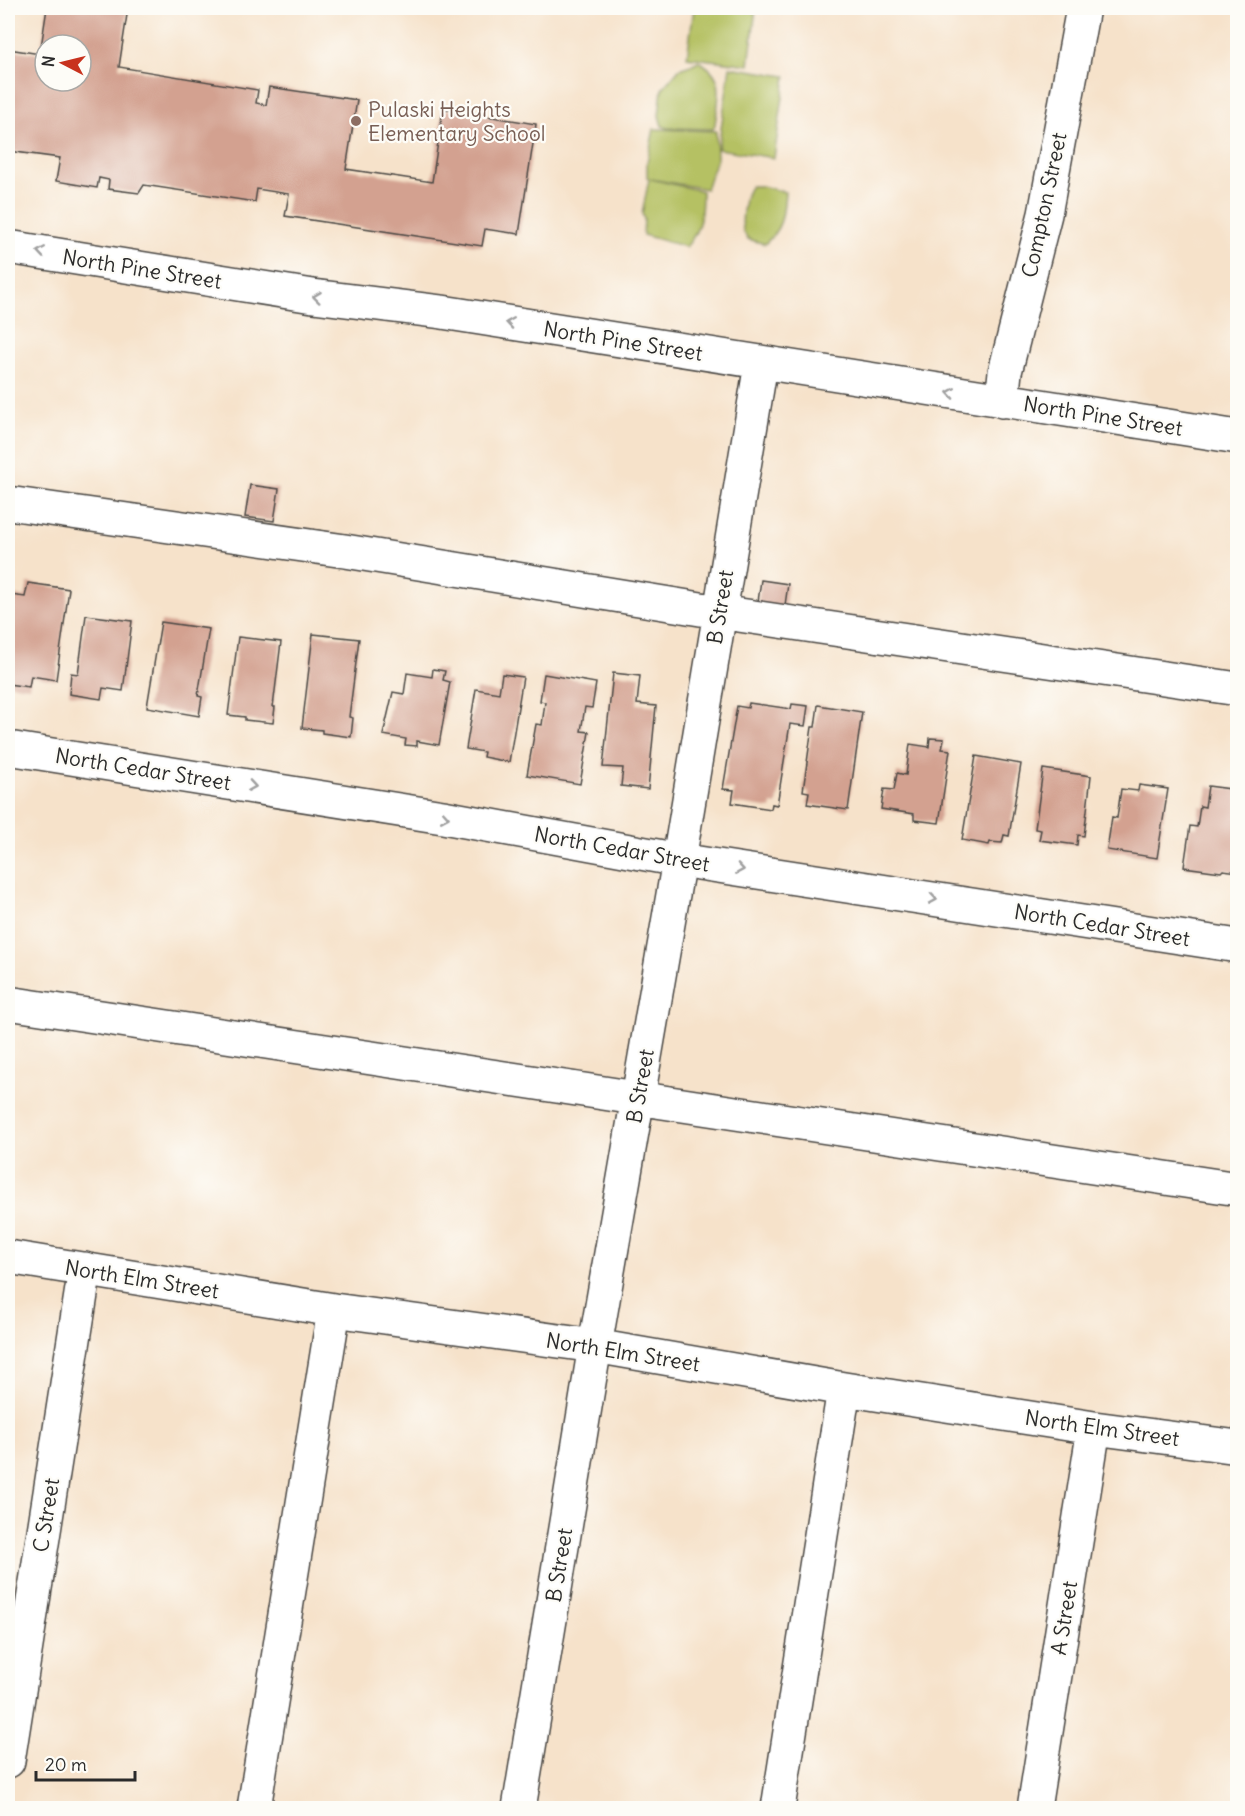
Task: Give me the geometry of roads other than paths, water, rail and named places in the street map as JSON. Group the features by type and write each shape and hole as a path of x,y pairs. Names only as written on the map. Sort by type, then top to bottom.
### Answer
{"street":[{"name":"Compton Street","path":"1002,401 1005,372 1045,214 1083,8"},
{"name":"North Pine Street","path":"8,247 313,296 442,312 760,364 1238,437"},
{"name":"B Street","path":"519,1809 760,364"},
{"path":"8,503 333,549 719,612 1238,689"},
{"name":"North Cedar Street","path":"8,748 443,817 679,860 1238,946"},
{"path":"8,1003 1238,1189"},
{"name":"North Elm Street","path":"8,1257 333,1310 595,1346 844,1389 1094,1428 1238,1447"},
{"name":"C Street","path":"8,1761 85,1269"},
{"path":"254,1809 333,1310"},
{"path":"778,1809 844,1389"},
{"name":"A Street","path":"1034,1809 1094,1428"}],"place":[{"name":"Pulaski Heights Elementary School","path":"356,121"}]}
